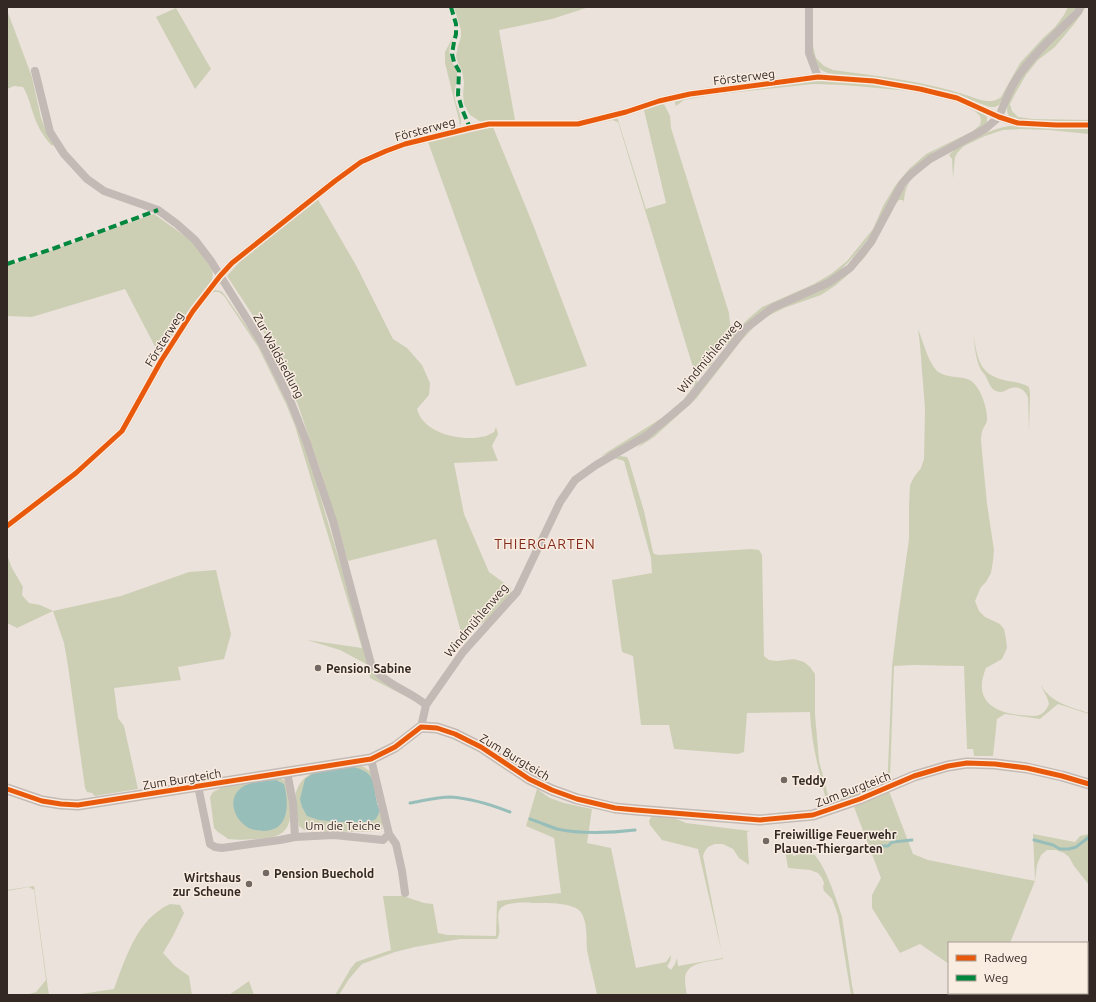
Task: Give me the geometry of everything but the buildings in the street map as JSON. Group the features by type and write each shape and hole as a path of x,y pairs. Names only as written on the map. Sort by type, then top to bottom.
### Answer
{"street":[{"path":"809,7 809,53 818,77"},
{"path":"999,117 1017,78 1038,52 1078,12 1080,7"},
{"name":"Zur Waldsiedlung","path":"35,72 50,132 64,154 87,179 104,191 158,210 195,240 211,261 262,342 302,428 333,522 371,664 385,679 419,699 426,705"},
{"name":"Försterweg","path":"7,526 76,473 122,431 161,361 193,312 220,276 232,263 361,162 386,151 405,144 489,124 578,124 626,112 659,101 690,94 818,77 874,81 920,89 957,98 999,117 1018,123 1089,125"},
{"name":"Windmühlenweg","path":"421,727 426,705 463,652 517,592 560,502 575,480 646,436 687,402 745,329 772,308 828,283 850,268 871,242 902,184 910,175 930,159 985,129 999,117"},
{"name":"Zum Burgteich","path":"7,788 42,801 78,805 371,760 395,747 421,727 437,728 455,734 481,747 529,780 552,790 600,805 636,810 760,820 813,814 860,799 914,776 948,766 967,763 995,764 1027,768 1089,784"},
{"name":"Um die Teiche","path":"371,760 389,834 396,844 405,893"},
{"name":"Um die Teiche","path":"288,772 294,803 295,837"},
{"name":"Um die Teiche","path":"198,786 210,844 215,847 222,848 295,837 334,835 383,840 389,834"}],"green space":[{"path":"454,7 589,7 552,19 499,30 515,120 481,122 470,115 464,104 464,83 462,71 456,56 461,37 461,30"},
{"path":"1068,7 1077,7 1018,73 999,105 995,107 990,107 925,86 826,72 816,65 812,52 811,38 816,58 824,66 833,70 936,86 981,100 993,101 1001,97 1020,63 1055,27"},
{"path":"1084,7 1086,7 1075,23 1055,47 1038,60 1026,75 1010,104 1012,111 1018,117 1033,119 1089,120 1089,122 1035,122 1015,120 1010,117 1007,108 1012,94 1022,78 1035,60"},
{"path":"176,8 211,69 195,89 156,17"},
{"path":"7,10 32,77 41,118 48,135 54,143 52,146 38,127 28,96 23,87 14,86 7,89"},
{"path":"454,35 449,51 450,58 457,72 455,96 461,120 460,126 445,63 445,52"},
{"path":"810,81 835,81 867,83 913,90 945,97 965,104 987,117 987,122 983,127 934,152 902,180 868,239 840,271 825,281 766,309 753,318 729,344 719,348 715,353 712,364 696,377 618,122 612,120 580,126 532,127 580,125 617,117 646,209 666,203 644,110 664,104 670,116 671,128 729,313 730,324 732,328 738,329 762,307 814,284 831,274 847,261 873,229 883,206 895,186 909,169 926,154 973,131 980,125 980,116 960,103 943,98 910,91 844,85 813,84 711,95 684,100 676,106 674,100 714,92"},
{"path":"1009,126 1059,129 1089,128 1089,134 1049,130 1003,130 985,136 964,146 955,157 953,178 952,159 949,155 956,148 988,132"},
{"path":"484,127 493,127 534,227 587,366 516,386 428,142"},
{"path":"910,181 904,196 904,203 903,200 899,200 897,202 874,244 865,257 850,273 821,295 784,308 768,316 758,324 772,312 852,267"},
{"path":"317,198 357,267 393,339 407,348 422,365 430,383 429,395 417,409 421,418 436,431 456,437 477,438 486,436 494,432 496,427 498,434 492,446 498,461 454,463 464,514 489,572 511,588 511,594 487,620 463,640 436,539 348,561 322,475 298,405 269,340 227,276 245,256"},
{"path":"154,214 192,241 212,269 213,274 209,286 180,322 160,356 125,289 32,317 7,316 7,266"},
{"path":"214,290 221,291 224,294 258,343 284,396 309,458 370,665 417,702 370,678 368,665 340,650 307,640 362,648 295,426 286,404 258,347 224,296 219,292 213,292 205,301"},
{"path":"754,327 741,341 696,399 654,437 637,448 658,431 748,332"},
{"path":"918,329 928,357 937,371 944,375 971,381 979,389 982,395 987,413 987,422 981,435 981,441 987,504 994,550 991,573 981,587 975,601 979,611 985,617 1000,624 1004,629 1007,648 1002,659 986,668 982,688 984,696 988,702 1001,711 1020,715 1037,716 1044,712 1049,704 1041,685 1050,696 1062,704 1089,714 1058,704 1040,719 1005,714 997,719 993,756 974,756 973,749 967,749 964,666 894,666 890,779 840,802 832,804 820,802 826,800 814,745 810,712 747,713 744,752 738,754 674,749 669,725 641,725 633,656 622,652 612,580 652,573 651,558 624,461 614,458 620,456 627,457 629,461 644,511 654,554 659,555 751,549 759,550 762,555 764,656 769,660 777,661 794,659 804,662 815,674 815,714 819,761 828,795 836,799 860,792 883,781 887,776 888,769 892,666 909,539 910,485 921,468 924,459 925,409"},
{"path":"973,333 978,358 985,370 998,378 1029,387 1029,432 1028,398 1026,393 1018,388 1012,388 1000,392 993,389 979,366 976,357"},
{"path":"696,377 698,384 695,389 669,415 644,433 613,452 601,456 665,416 683,400 694,386"},
{"path":"7,555 12,568 23,587 22,595 29,603 40,605 53,611 17,628 7,623"},
{"path":"216,570 231,634 224,659 178,667 181,680 114,688 118,718 124,726 138,789 95,796 92,793 87,792 85,788 64,643 53,611 121,596 189,572"},
{"path":"353,764 364,767 371,772 380,802 377,803 373,782 319,820 360,822 380,811 378,806 380,806 383,822 382,829 367,832 312,831 304,830 299,826 295,796 298,786 304,779 310,774 327,768"},
{"path":"278,776 285,781 290,805 290,817 288,824 282,833 270,838 244,840 227,839 214,828 210,797 213,792 221,788"},
{"path":"537,789 550,798 564,803 592,809 587,843 611,848 636,968 666,962 671,955 667,966 671,970 677,958 678,966 723,959 699,963 689,969 686,973 685,979 687,995 597,995 587,950 583,915 580,911 571,906 558,904 515,903 506,905 500,909 498,916 499,936 497,939 460,939 395,952 362,964 349,979 339,995 335,995 356,962 391,950 383,896 403,896 424,903 433,904 438,933 448,935 496,936 497,901 561,893 554,838 526,826"},
{"path":"889,791 913,854 928,860 1035,881 1010,942 948,942 948,963 920,944 900,953 872,908 872,895 881,878 854,807"},
{"path":"651,817 673,818 686,823 750,831 747,832 749,865 739,858 733,849 723,844 715,844 708,847 703,856 722,952 698,849 662,840 650,825 649,821"},
{"path":"1033,834 1075,842 1080,836 1089,834 1089,885 1069,857 1056,850 1047,850 1041,855 1037,865 1035,881"},
{"path":"792,849 793,856 811,853 815,856 820,862 830,882 842,917 854,995 851,995 838,915 832,899 824,891 824,883 818,873 810,870 788,868 785,850"},
{"path":"34,886 49,995 26,995 36,992 46,980 34,890 29,887 7,891"},
{"path":"170,904 180,905 184,913 163,953 175,966 189,976 192,995 74,995 114,989 128,952 141,929 149,919"},
{"path":"249,981 254,995 229,995"}],"water":[{"path":"350,766 360,769 371,777 380,811 376,819 369,822 335,822 319,820 307,816 300,799 305,779 312,774"},
{"path":"276,780 284,784 286,791 287,807 283,821 273,830 260,831 247,827 239,819 234,809 233,803 237,793 241,788 249,784"}],"waterway":[{"path":"410,803 450,797 480,802 510,812"},
{"path":"530,819 557,829 575,832 635,830"},
{"path":"1034,840 1053,845 1060,849 1069,849 1076,847 1089,837"},
{"path":"872,849 888,846 893,842 912,840"}],"marked path":[{"path":"451,7 456,24 456,34 452,54 459,71 458,95 470,128"},
{"path":"7,264 158,210"}],"cycle path":[{"path":"7,526 76,473 122,431 161,361 193,311 232,263 361,162 386,151 405,144 489,124 578,124 626,112 659,101 690,94 818,77 874,81 920,89 957,98 999,117 1018,123 1089,125"},
{"path":"7,789 42,801 78,805 371,759 395,747 421,727 437,728 455,734 481,747 529,779 552,790 577,799 615,808 636,810 760,820 813,815 860,799 914,776 948,766 967,763 995,764 1027,768 1089,784"}],"place":[{"name":"Pension Sabine","path":"318,668"},
{"name":"Teddy","path":"784,780"},
{"name":"Freiwillige Feuerwehr Plauen-Thiergarten","path":"766,841"},
{"name":"Pension Buechold","path":"266,873"},
{"name":"Wirtshaus zur Scheune","path":"249,884"}],"district":[{"name":"THIERGARTEN","path":"545,544"}]}
